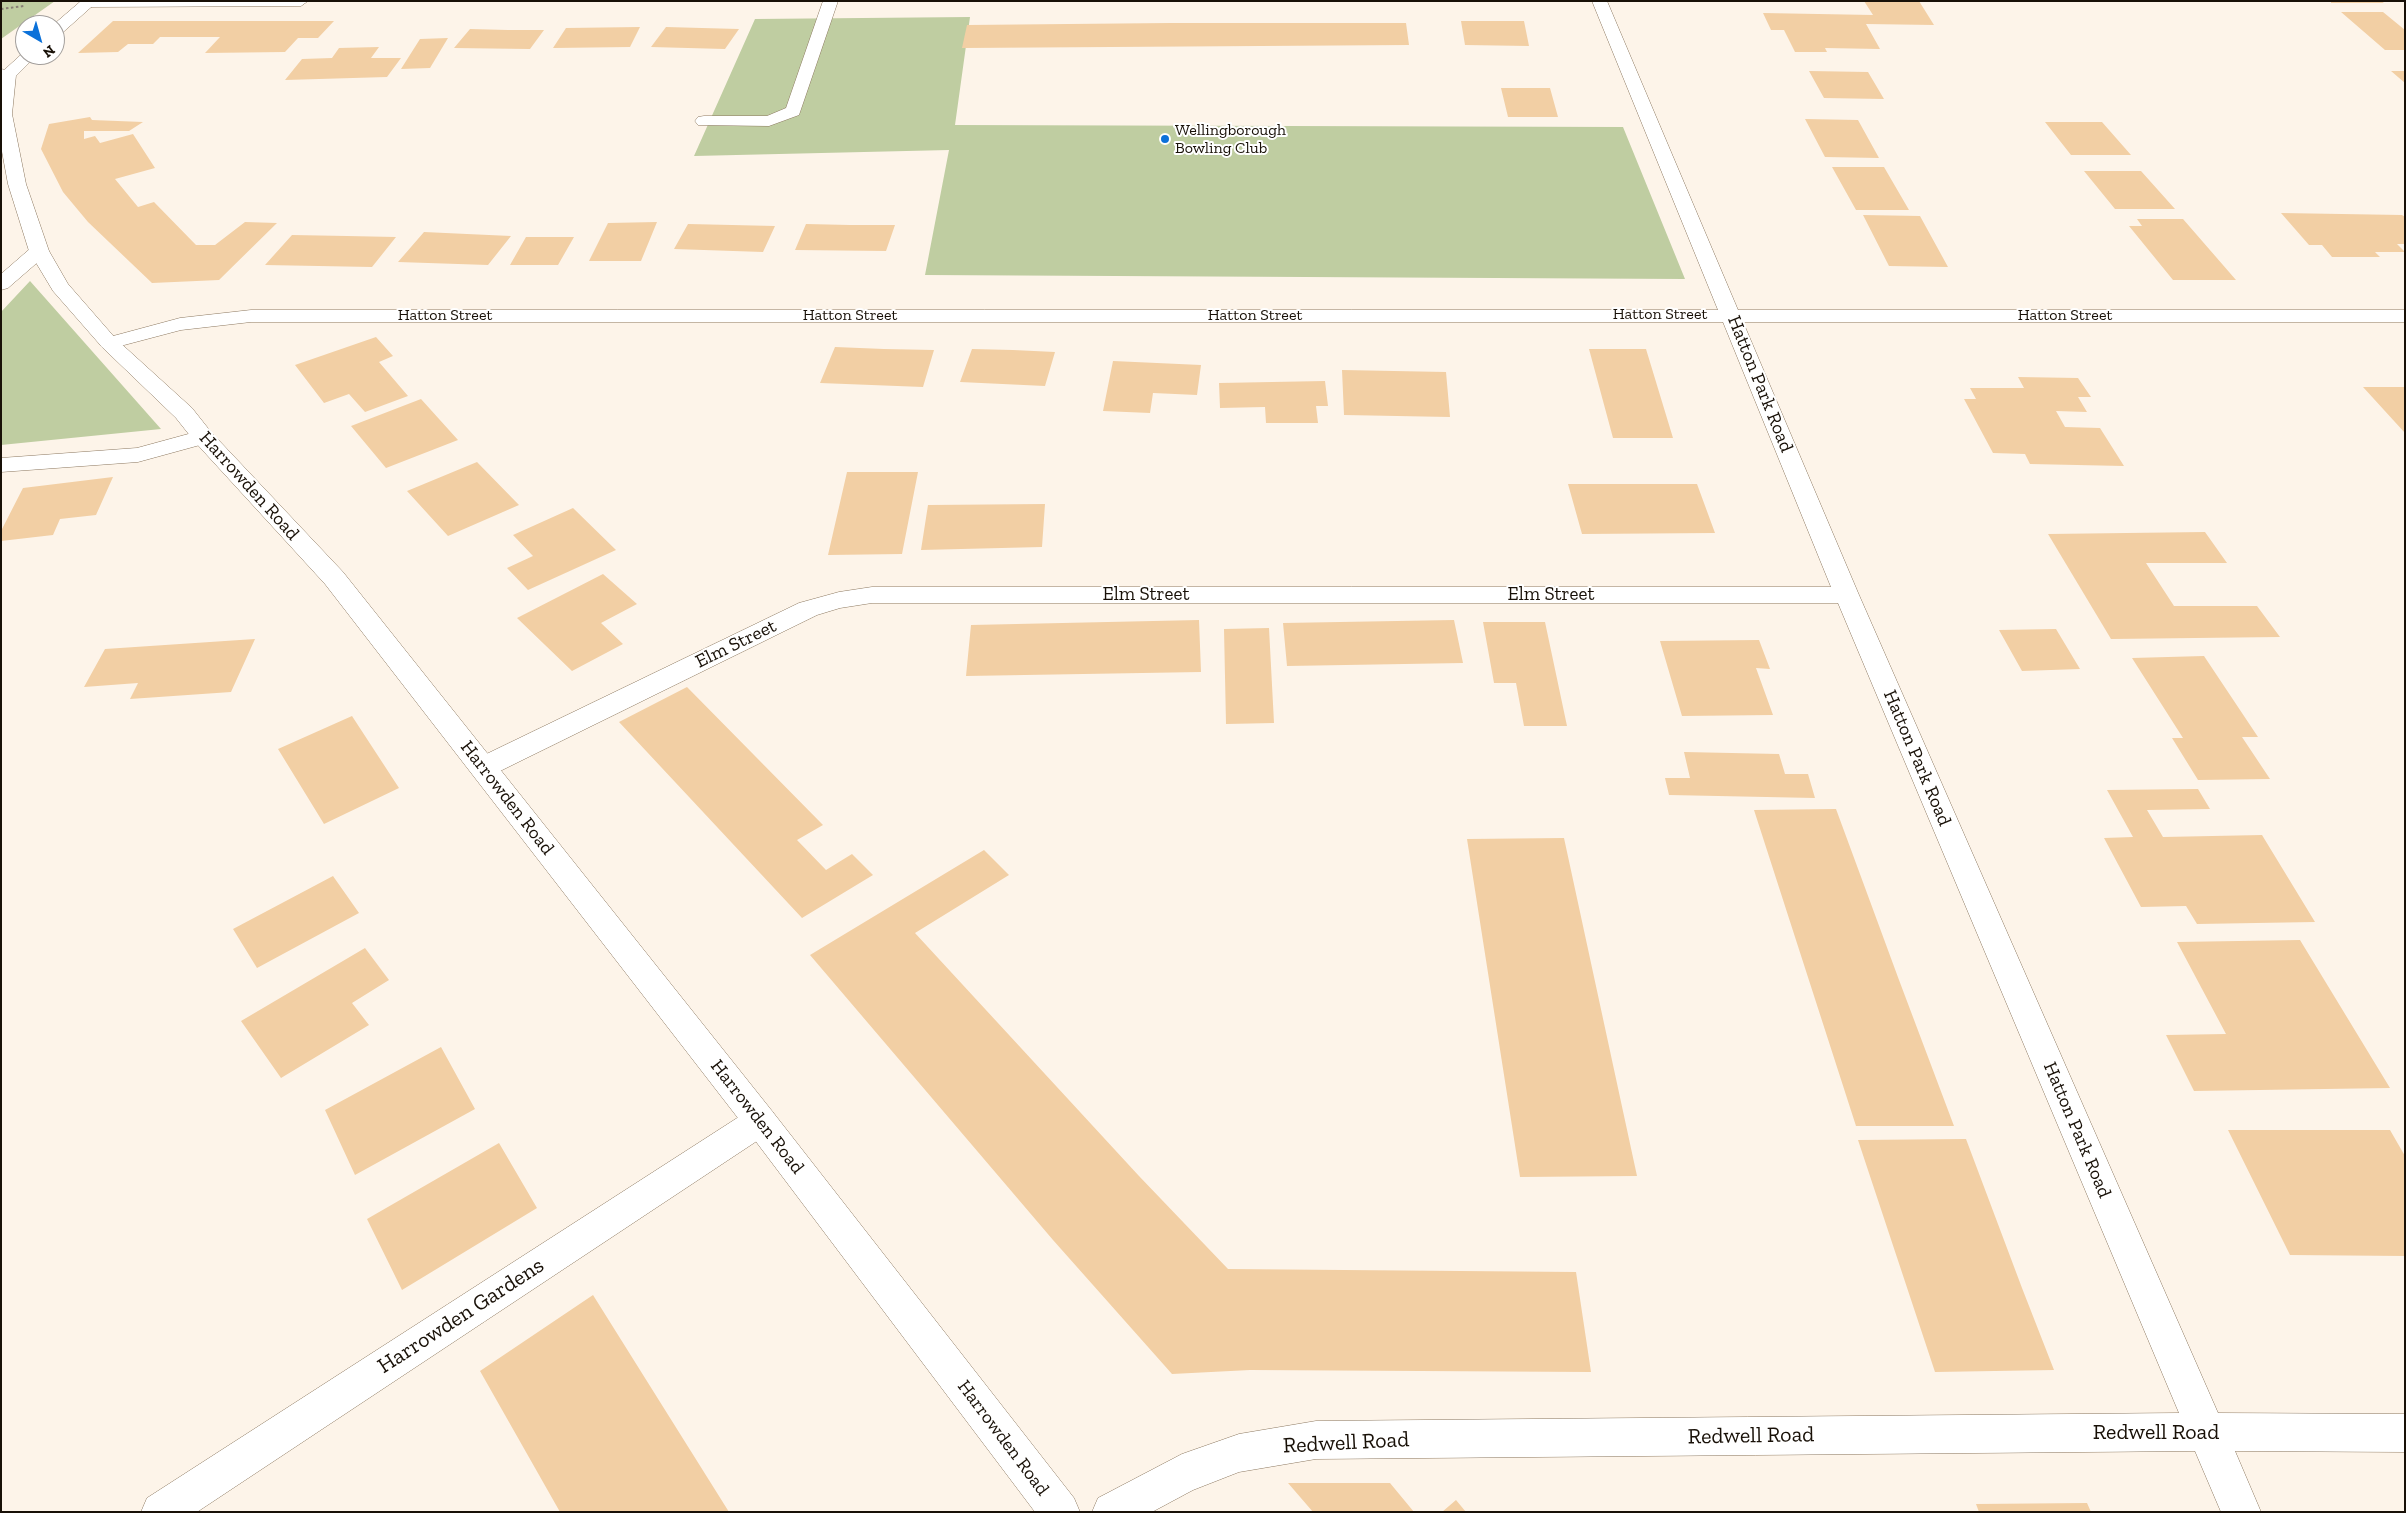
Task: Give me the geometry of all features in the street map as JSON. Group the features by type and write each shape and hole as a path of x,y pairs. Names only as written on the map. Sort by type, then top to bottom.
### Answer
{"street":[{"path":"65,23 90,2 301,1"},
{"path":"704,121 769,121 793,111 832,1"},
{"name":"Hatton Park Road","path":"1599,1 1847,595 2241,1512"},
{"path":"5,74 16,65"},
{"name":"Harrowden Road","path":"5,74 4,114 17,184 39,252 60,288 109,343 184,413 203,437 334,578 760,1121 1060,1512"},
{"path":"1,284 39,252"},
{"name":"Hatton Street","path":"109,343 180,324 207,319 251,316 1731,314 2405,316"},
{"path":"1,465 138,455 203,437"},
{"name":"Elm Street","path":"484,767 808,609 839,600 872,595 1847,595"},
{"name":"Harrowden Gardens","path":"161,1512 760,1121"},
{"name":"Redwell Road","path":"1112,1512 1182,1474 1239,1453 1316,1440 2208,1432 2405,1433"}],"green space":[{"path":"1,1 55,1 35,15 15,15 15,29 1,39"},
{"name":"Wellingborough Bowling Club","path":"970,17 955,125 1623,127 1685,279 925,275 949,150 694,156 755,19"},
{"path":"30,281 161,429 1,445 1,312"}],"building":[{"path":"1864,1 1919,1 1934,25 1866,24 1880,49 1825,48 1827,52 1795,52 1784,30 1771,30 1763,13 1873,15"},
{"path":"2331,1 2381,1 2384,3 2331,3"},
{"path":"2341,12 2383,12 2405,30 2405,50 2385,50"},
{"path":"113,21 334,21 318,38 298,38 285,52 205,53 220,37 160,37 153,44 128,44 118,52 78,53"},
{"path":"1461,21 1524,21 1529,46 1465,45"},
{"path":"1406,23 1409,45 962,48 967,25"},
{"path":"640,27 630,47 553,48 566,28"},
{"path":"666,27 739,29 725,49 651,47"},
{"path":"470,29 544,30 530,49 454,48"},
{"path":"448,38 430,68 401,69 420,39"},
{"path":"379,47 371,58 401,58 387,77 285,80 302,59 332,58 339,48"},
{"path":"1809,71 1868,72 1884,99 1824,98"},
{"path":"2391,71 2405,71 2405,83"},
{"path":"1501,88 1550,88 1558,117 1508,117"},
{"path":"90,117 92,120 143,122 129,131 84,131 84,139 95,136 100,143 133,134 155,168 115,179 138,207 154,202 196,245 215,245 245,222 277,223 219,280 152,283 88,222 63,192 41,149 49,124"},
{"path":"1805,119 1858,120 1879,158 1825,157"},
{"path":"2045,122 2102,122 2131,155 2071,155"},
{"path":"1832,167 1884,167 1909,210 1856,210"},
{"path":"2084,171 2141,171 2175,209 2115,209"},
{"path":"2281,213 2402,215 2405,217 2405,244 2397,244 2405,252 2375,252 2380,257 2332,257 2322,245 2309,245"},
{"path":"1863,215 1920,216 1948,267 1889,266"},
{"path":"2137,219 2183,219 2236,280 2173,280 2129,226 2142,226"},
{"path":"657,222 641,261 589,261 608,223"},
{"path":"688,224 775,226 763,252 674,249"},
{"path":"806,224 895,225 886,251 795,250"},
{"path":"424,232 511,236 488,265 398,262"},
{"path":"292,235 396,237 372,267 265,265"},
{"path":"526,237 574,237 558,265 510,265"},
{"path":"376,337 393,356 379,362 408,396 365,412 349,394 324,403 295,365"},
{"path":"835,347 934,350 923,387 820,383"},
{"path":"972,349 1055,352 1045,386 960,382"},
{"path":"1589,349 1646,349 1673,438 1613,438"},
{"path":"1113,361 1201,365 1197,395 1153,393 1150,413 1103,411"},
{"path":"1342,370 1446,372 1450,417 1344,415"},
{"path":"2018,377 2078,378 2091,397 2078,397 2087,412 2056,411 2065,427 2100,428 2124,466 2030,464 2025,454 1993,453 1964,399 1976,399 1970,388 2024,388"},
{"path":"1325,381 1328,406 1316,406 1318,423 1266,423 1265,407 1220,408 1219,383"},
{"path":"2363,387 2405,387 2405,433"},
{"path":"421,399 458,440 386,468 351,426"},
{"path":"477,462 519,505 448,536 407,491"},
{"path":"847,472 918,472 902,554 828,555"},
{"path":"113,477 96,515 60,519 53,535 1,541 1,531 23,488"},
{"path":"1568,484 1697,484 1715,533 1582,534"},
{"path":"1045,504 1042,547 921,550 928,505"},
{"path":"573,508 616,550 528,590 507,568 533,556 513,535"},
{"path":"2205,532 2227,563 2146,563 2174,606 2257,606 2280,637 2111,639 2048,534"},
{"path":"603,574 637,604 601,623 623,644 572,671 517,618"},
{"path":"1199,620 1201,672 966,676 971,625"},
{"path":"1454,620 1463,663 1287,666 1283,623"},
{"path":"1483,622 1545,622 1567,726 1524,726 1516,683 1494,683"},
{"path":"1269,628 1274,723 1226,724 1224,629"},
{"path":"2056,629 2080,669 2022,671 1999,630"},
{"path":"255,639 231,692 130,699 138,683 84,687 105,649"},
{"path":"1759,640 1770,669 1756,668 1773,715 1682,716 1660,641"},
{"path":"2204,656 2258,737 2242,737 2270,779 2198,780 2172,738 2183,738 2132,658"},
{"path":"687,687 823,825 797,840 826,870 852,854 873,875 802,918 619,722"},
{"path":"352,716 399,788 324,824 278,749"},
{"path":"1684,752 1779,754 1785,774 1808,774 1815,798 1669,795 1665,778 1690,778"},
{"path":"2198,789 2210,809 2147,810 2163,837 2262,835 2315,922 2197,924 2186,906 2141,907 2104,838 2133,837 2107,790"},
{"path":"1836,809 1954,1126 1856,1126 1754,810"},
{"path":"1564,838 1637,1176 1520,1177 1467,839"},
{"path":"984,850 1009,875 915,933 1139,1176 1228,1269 1576,1272 1591,1372 1250,1370 1172,1374 1053,1240 810,955"},
{"path":"333,876 359,913 257,968 233,929"},
{"path":"2300,940 2390,1088 2194,1091 2166,1035 2226,1034 2177,942"},
{"path":"365,948 389,980 352,1003 369,1025 281,1078 241,1021"},
{"path":"441,1047 475,1109 355,1175 325,1110"},
{"path":"2228,1130 2390,1130 2405,1156 2405,1256 2290,1255"},
{"path":"1966,1139 2054,1370 1935,1372 1858,1140"},
{"path":"499,1143 537,1208 402,1290 367,1219"},
{"path":"593,1295 729,1512 560,1512 480,1371"},
{"path":"1288,1483 1390,1483 1414,1512 1313,1512"},
{"path":"1456,1500 1466,1512 1442,1512"},
{"path":"2087,1503 2091,1512 1979,1512 1976,1504"}],"place":[{"name":"Wellingborough Bowling Club","path":"1165,139"}]}
